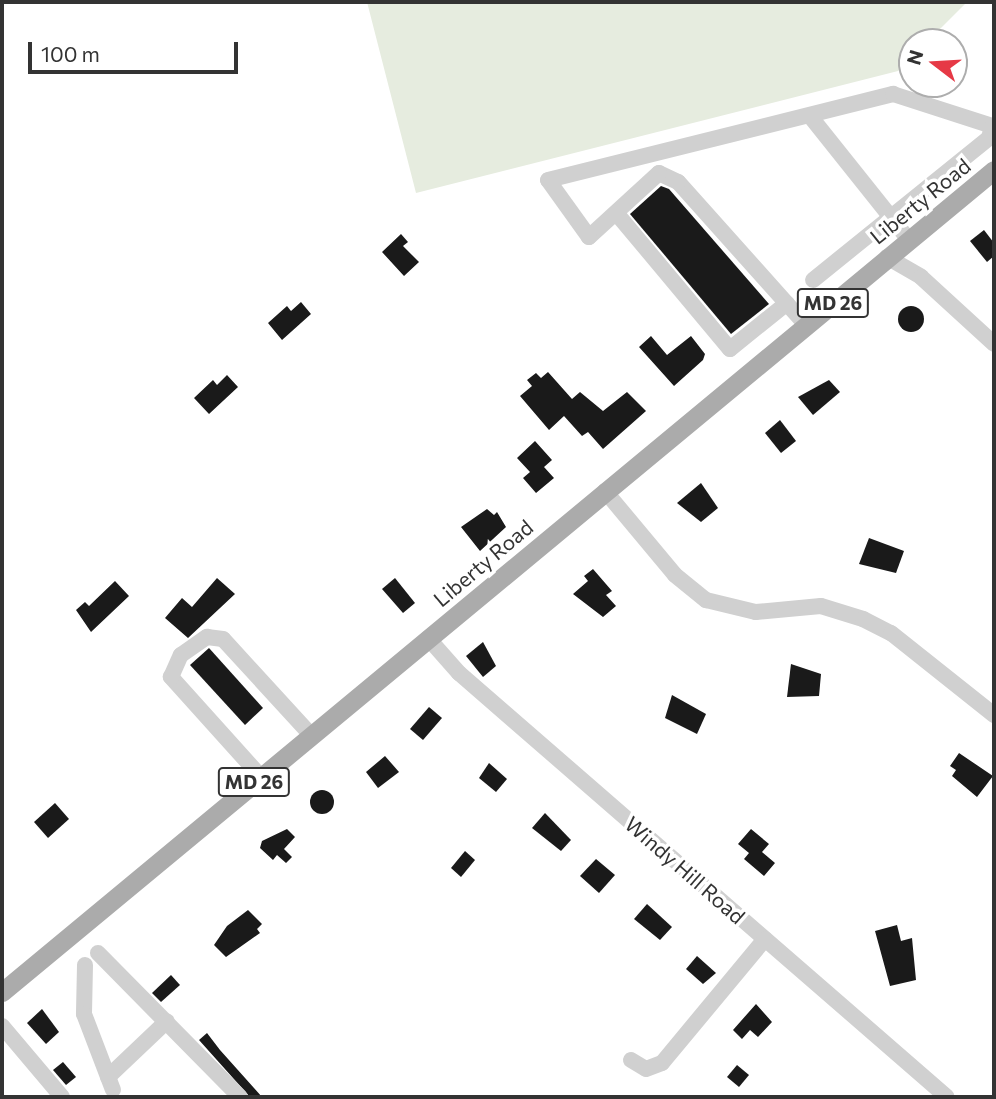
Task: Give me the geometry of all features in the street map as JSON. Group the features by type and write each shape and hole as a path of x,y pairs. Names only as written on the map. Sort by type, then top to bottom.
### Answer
{"main road":[{"name":"Liberty Road","path":"2,992 994,170"}],"street":[{"path":"659,173 589,237 548,180 893,94 992,126 989,138 813,280"},
{"path":"810,116 909,240"},
{"path":"655,155 659,173"},
{"path":"659,173 678,181 806,325"},
{"path":"617,214 730,349 787,303"},
{"path":"887,257 921,277 994,344"},
{"path":"605,491 675,575 706,600 737,610 821,607 852,615 891,633 994,715"},
{"path":"261,777 171,677 181,655 207,637 223,639 311,735"},
{"name":"Windy Hill Road","path":"428,638 458,673 947,1097"},
{"path":"631,1060 646,1069 662,1063 765,939"},
{"path":"99,953 240,1097"},
{"path":"85,965 84,1014 110,1084 167,1021"},
{"path":"2,1026 62,1097"}],"shaded area":[{"path":"367,2 967,2 941,28 898,28 898,71 416,193"}],"building":[{"path":"661,186 669,189 769,304 731,334 630,214"},
{"path":"984,230 994,243 994,256 987,262 970,241"},
{"path":"401,234 408,242 403,246 419,262 404,276 382,252"},
{"path":"301,302 311,314 282,340 268,323 287,306 291,311"},
{"path":"911,306 920,310 924,319 920,328 911,332 902,328 898,319 902,310"},
{"path":"651,336 667,355 691,336 705,354 703,360 674,386 639,347"},
{"path":"548,372 572,399 580,392 603,411 627,392 646,411 603,449 588,432 582,436 564,416 549,430 520,396 532,386 527,380 536,373 541,378"},
{"path":"227,375 238,387 209,414 194,398 213,380 217,385"},
{"path":"829,380 840,392 813,415 798,397"},
{"path":"780,420 796,441 781,453 765,433"},
{"path":"535,441 552,460 544,467 554,478 536,493 523,478 530,472 517,458"},
{"path":"701,483 718,508 701,522 677,503"},
{"path":"487,509 494,515 497,512 506,527 480,551 461,527"},
{"path":"869,538 904,551 896,573 859,564"},
{"path":"593,569 612,591 606,595 616,606 603,617 573,594 588,581 584,576"},
{"path":"217,578 235,594 188,638 165,618 182,598 192,607"},
{"path":"395,578 415,603 403,613 382,589"},
{"path":"115,581 129,596 91,632 76,610 85,602 89,606"},
{"path":"483,642 496,666 483,677 466,656"},
{"path":"209,648 263,708 245,725 190,665"},
{"path":"791,664 821,674 819,696 787,697"},
{"path":"672,695 706,714 697,734 665,718"},
{"path":"429,707 442,718 423,740 410,729"},
{"path":"959,753 993,776 977,797 952,776 956,770 950,766"},
{"path":"385,756 399,772 378,788 366,772"},
{"path":"489,763 507,779 496,792 479,778"},
{"path":"322,790 333,797 334,802 327,813 322,814 311,807 310,802 317,791"},
{"path":"55,803 69,819 48,838 34,822"},
{"path":"545,813 571,840 561,851 532,828"},
{"path":"287,829 295,837 284,849 292,857 286,863 277,855 273,860 260,848 262,841"},
{"path":"751,829 769,844 762,852 775,863 764,876 744,859 749,853 738,844"},
{"path":"465,851 475,860 461,877 451,868"},
{"path":"596,859 615,875 599,893 580,876"},
{"path":"647,904 672,927 660,940 634,919"},
{"path":"248,910 262,924 257,929 260,933 226,957 214,945 227,926"},
{"path":"897,925 901,941 912,938 916,980 890,986 875,931"},
{"path":"697,956 716,973 703,984 686,969"},
{"path":"171,975 180,985 161,1002 152,993"},
{"path":"756,1004 772,1022 758,1037 750,1030 742,1039 733,1030"},
{"path":"42,1009 59,1032 46,1044 27,1023"},
{"path":"207,1033 262,1097 250,1097 199,1040"},
{"path":"63,1062 76,1077 66,1085 53,1070"},
{"path":"737,1065 749,1075 739,1087 727,1077"}]}
